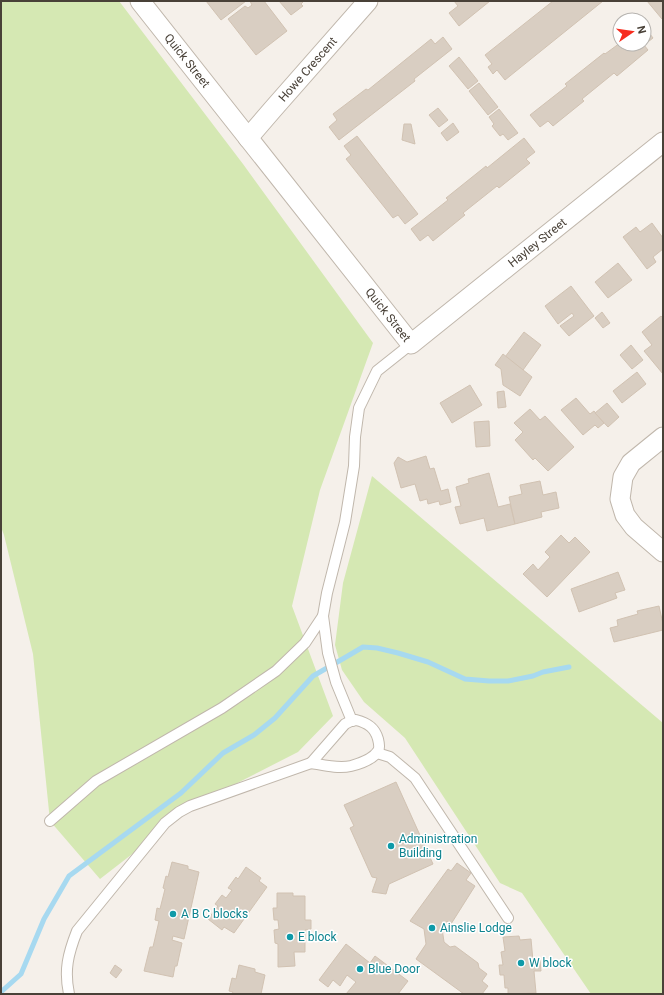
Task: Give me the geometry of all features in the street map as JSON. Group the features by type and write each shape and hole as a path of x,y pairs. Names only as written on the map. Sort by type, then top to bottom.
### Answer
{"street":[{"name":"Quick Street","path":"140,1 411,344"},
{"name":"Howe Crescent","path":"248,138 368,1"},
{"name":"Hayley Street","path":"411,344 663,142"},
{"path":"663,437 631,463 623,476 620,499 625,515 634,527 663,552"}],"lane":[{"name":"Quick Street","path":"352,721 336,682 328,653 323,616 345,522 354,466 355,437 359,408 377,371 411,344"},
{"path":"50,821 96,781 222,708 276,671 305,643 323,616"},
{"path":"69,994 66,980 67,965 70,947 77,931 165,823 179,812 190,806 311,763 331,766 349,766 366,760 377,753 380,748 374,729 362,722 352,721 345,724 311,763"},
{"path":"377,753 390,757 415,778 508,918"}],"green space":[{"path":"1,1 119,1 243,164 373,343 320,490 292,606 333,716 298,752 198,803 100,879 50,821 33,654 1,527"},
{"path":"372,476 663,723 663,994 591,994 522,893 500,883 405,738 364,702 342,670 335,645 343,583"}],"building":[{"path":"206,1 246,1 221,20"},
{"path":"250,1 264,1 287,31 256,55 228,19 245,6 248,8 252,5"},
{"path":"279,1 304,1 301,4 303,6 291,15"},
{"path":"454,1 490,1 459,26 449,13 458,6"},
{"path":"553,1 603,1 505,80 497,70 493,74 488,67 492,64 485,55"},
{"path":"647,1 663,1 662,19"},
{"path":"443,37 452,49 414,79 415,81 339,140 329,127 337,120 333,114 366,89 368,90 431,39 435,44"},
{"path":"612,49 612,52 646,52 617,76 614,73 582,99 584,101 553,126 548,121 540,127 530,115 567,86 565,84 604,53 605,54"},
{"path":"459,57 478,81 468,89 449,66"},
{"path":"479,83 498,107 488,115 469,91"},
{"path":"438,108 448,120 439,127 429,115"},
{"path":"499,109 518,133 508,140 503,134 500,136 492,126 494,124 489,117"},
{"path":"453,123 459,132 447,141 441,133"},
{"path":"404,124 411,124 415,144 402,140"},
{"path":"357,136 418,214 405,224 398,215 393,218 346,159 351,155 344,146"},
{"path":"524,138 535,152 526,159 530,163 499,188 497,186 463,213 465,215 433,241 428,235 420,241 411,229 448,200 446,198 486,166 487,168"},
{"path":"652,223 663,238 663,249 653,257 656,262 647,269 623,237 636,227 640,232"},
{"path":"618,263 632,280 608,298 595,282"},
{"path":"571,286 594,316 569,336 560,326 574,316 572,313 558,324 545,306"},
{"path":"602,312 610,323 603,328 595,318"},
{"path":"661,316 663,318 663,374 644,351 652,345 642,332"},
{"path":"524,332 541,345 523,370 505,357"},
{"path":"631,345 643,360 632,369 620,355"},
{"path":"503,354 532,377 520,396 503,385 501,369 495,365"},
{"path":"637,372 646,384 622,403 613,391"},
{"path":"470,385 482,405 452,423 440,403"},
{"path":"504,391 506,407 498,408 497,392"},
{"path":"576,398 590,414 594,411 604,423 598,428 595,425 583,435 561,410"},
{"path":"607,403 619,417 608,427 595,413"},
{"path":"530,409 540,420 545,416 574,447 548,471 535,458 533,460 515,440 523,432 514,423"},
{"path":"489,421 490,446 476,447 474,422"},
{"path":"426,456 430,469 434,468 441,491 448,489 451,502 440,505 439,501 428,504 427,499 420,501 415,484 401,488 394,463 398,457 407,462"},
{"path":"489,473 498,507 510,504 515,524 487,531 484,518 460,524 455,507 461,506 456,487 469,483 468,479"},
{"path":"540,481 543,495 556,492 559,508 541,512 542,517 515,524 509,497 522,494 520,485"},
{"path":"561,535 569,543 575,537 590,552 547,597 523,574 533,564 538,570 550,557 545,552"},
{"path":"618,572 625,590 615,593 617,598 579,612 571,589"},
{"path":"659,606 663,630 614,642 610,628 618,626 617,620 638,614 637,611"},
{"name":"Administration Building","path":"396,782 433,864 389,884 386,894 372,892 377,878 372,877 350,828 354,826 344,805"},
{"name":"A B C blocks","path":"172,862 188,866 188,869 199,872 184,939 173,936 172,940 182,943 173,977 144,971 150,947 153,947 159,921 155,920 157,908 160,909 165,889 163,888 166,876 168,877"},
{"name":"Ainslie Lodge","path":"457,863 471,873 466,880 475,886 451,924 447,921 442,928 444,942 450,947 455,946 478,963 479,968 487,974 482,981 488,986 482,994 464,994 416,959 426,944 424,929 410,921 448,869 451,871"},
{"path":"246,867 261,878 259,881 267,887 234,933 224,927 222,930 208,919 218,906 215,904 222,895 226,898 232,890 228,888 236,877 238,879"},
{"name":"E block","path":"277,893 293,893 293,896 305,896 305,920 311,920 311,929 305,930 305,952 294,952 295,966 278,967 278,944 275,943 274,930 279,929 278,920 274,920 273,908 277,908"},
{"name":"W block","path":"519,936 520,940 531,939 533,961 540,960 541,971 534,971 536,993 508,994 508,988 505,988 504,975 500,975 499,965 503,965 501,952 505,951 503,937"},
{"name":"Blue Door","path":"346,944 370,963 375,956 408,981 398,994 346,994 356,982 347,975 340,986 333,980 328,987 319,980"},
{"path":"115,965 122,970 116,978 110,973"},
{"path":"239,965 255,969 255,972 265,975 261,994 232,994 233,992 229,991 232,978 236,979"}],"waterway":[{"path":"1,992 21,974 44,919 69,876 181,793 223,753 254,735 275,718 313,676 363,647 377,648 428,662 465,679 508,681 569,667"}],"place":[{"name":"Administration Building","path":"391,846"},
{"name":"A B C blocks","path":"173,914"},
{"name":"Ainslie Lodge","path":"432,928"},
{"name":"E block","path":"290,937"},
{"name":"W block","path":"521,963"},
{"name":"Blue Door","path":"360,969"}]}
